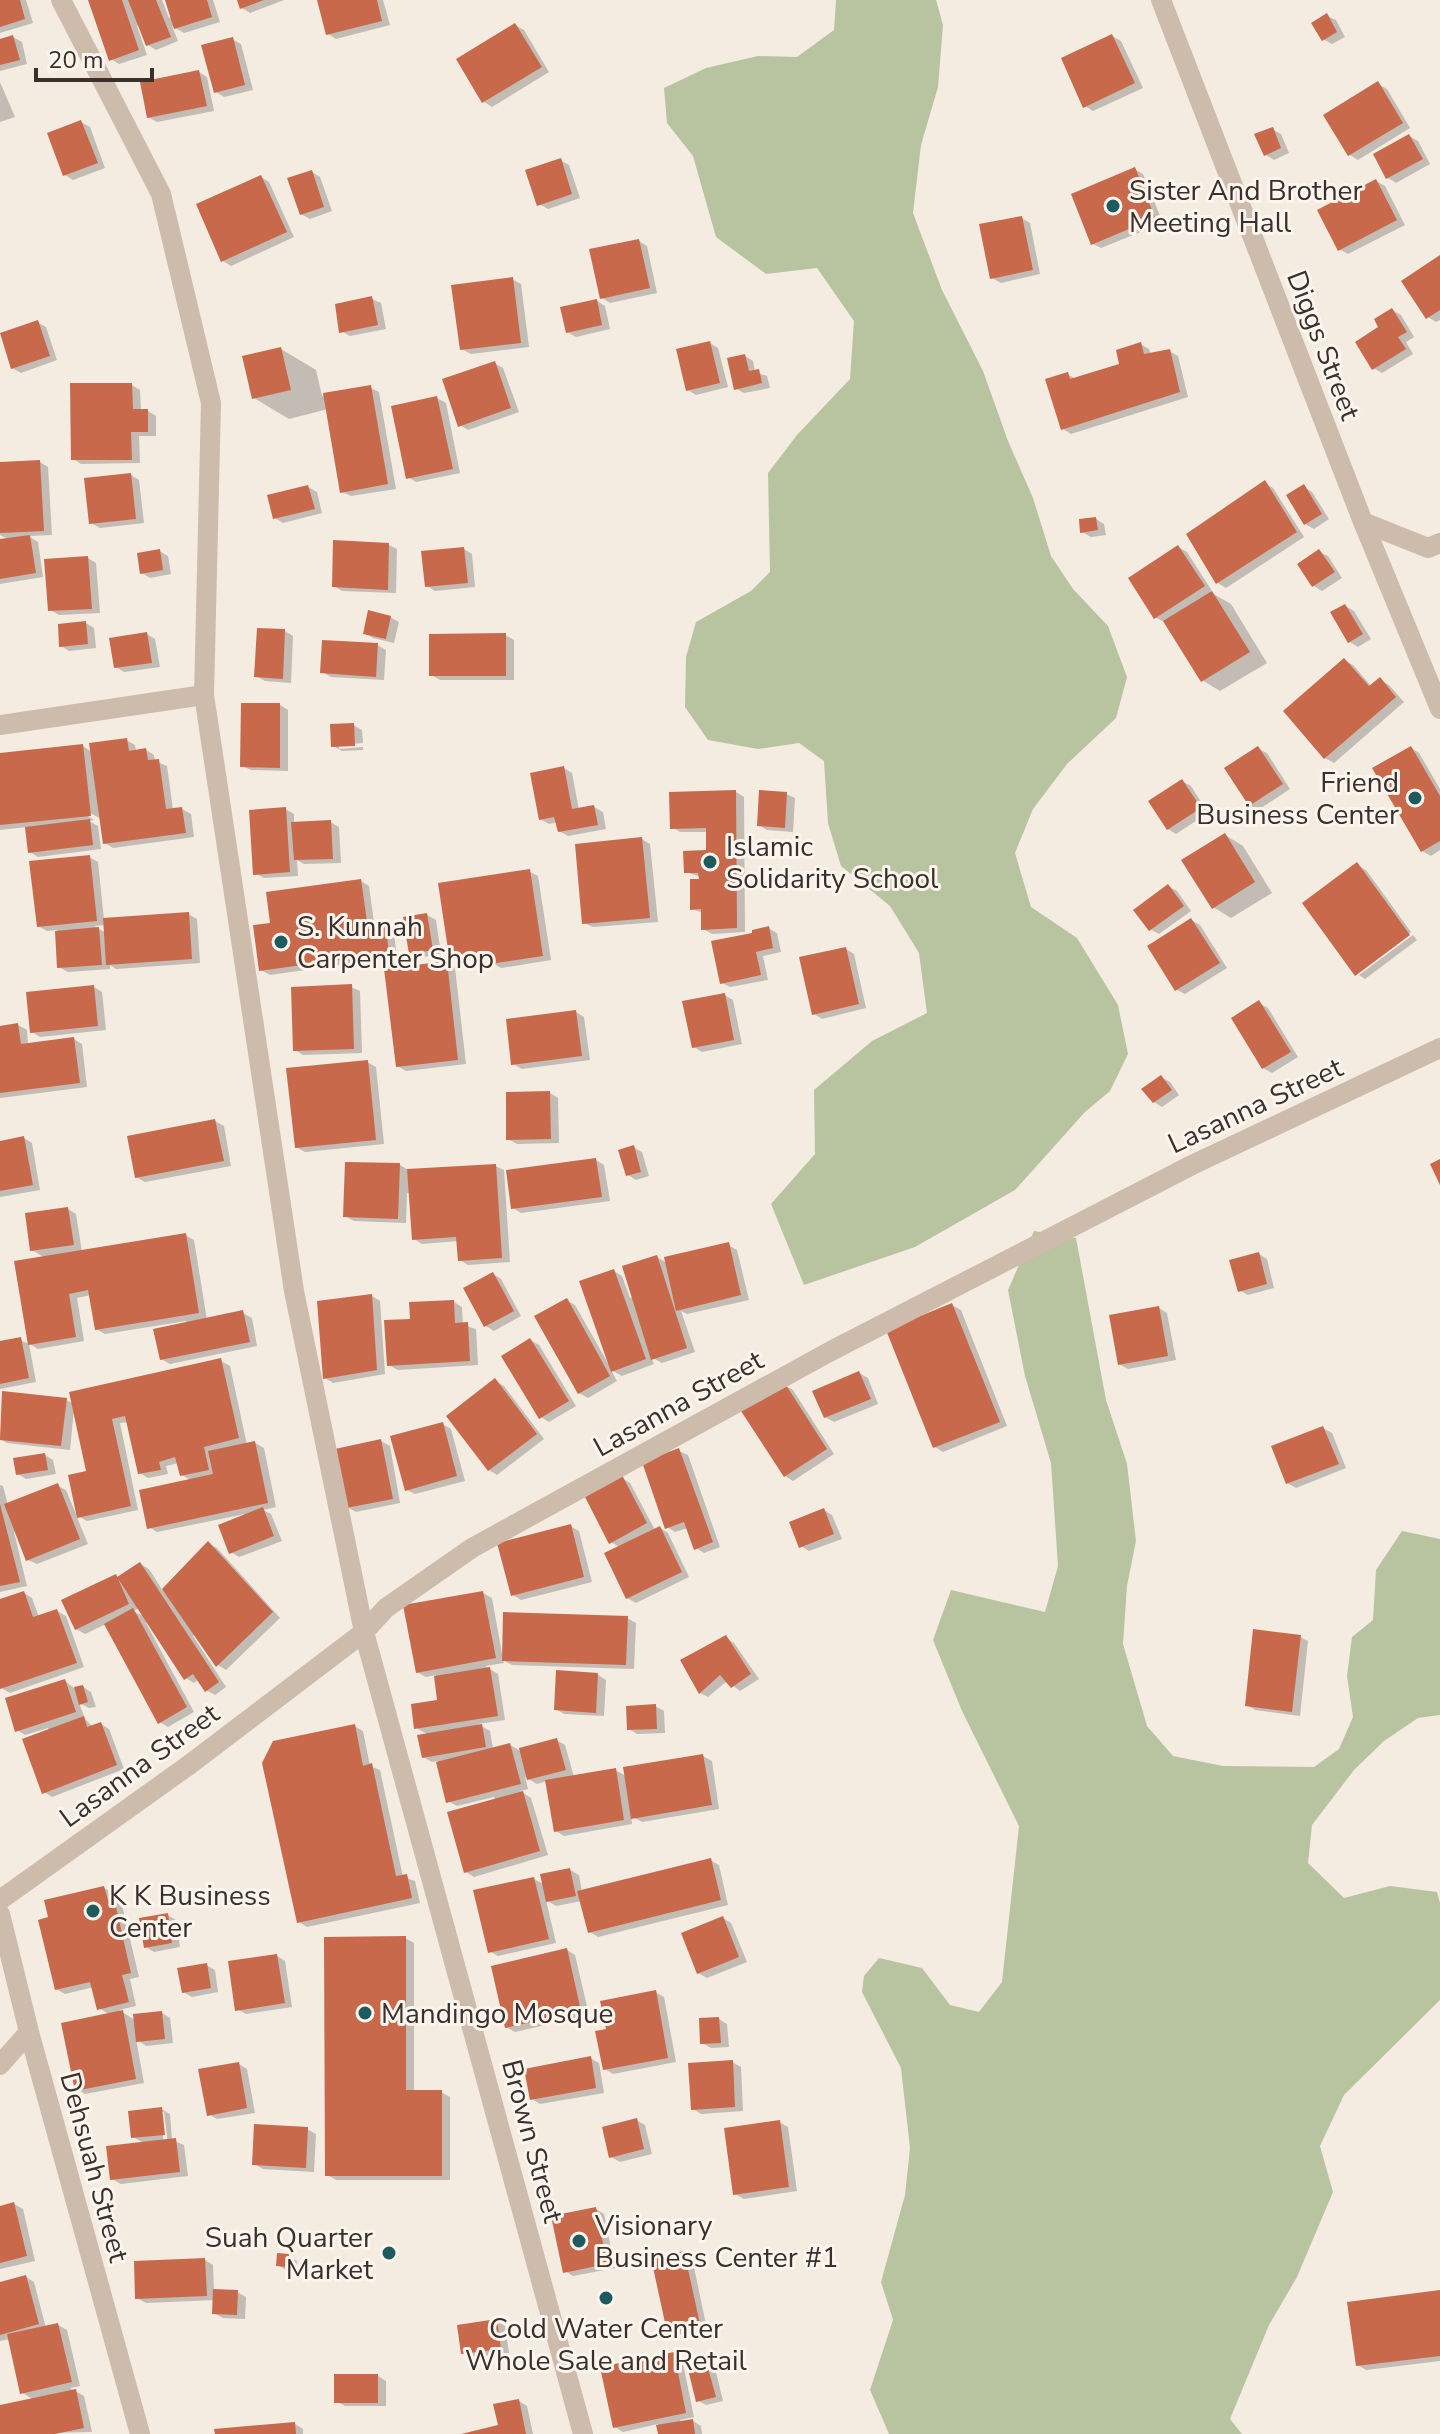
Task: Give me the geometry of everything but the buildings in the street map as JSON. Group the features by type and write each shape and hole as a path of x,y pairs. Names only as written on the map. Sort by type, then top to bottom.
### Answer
{"street":[{"name":"Brown Street","path":"61,0 161,194 211,403 204,695 294,1291 364,1632 583,2434"},
{"name":"Diggs Street","path":"1161,0 1363,522 1440,709"},
{"path":"1363,522 1436,549"},
{"path":"0,725 204,695"},
{"name":"Lasanna Street","path":"0,1900 189,1765 364,1632 386,1608 472,1548 831,1351 1192,1165 1440,1048"},
{"name":"Dehsuah Street","path":"0,1914 29,2032 140,2434"},
{"path":"0,2065 29,2032"}],"green space":[{"path":"836,0 936,0 943,25 938,87 921,145 913,213 942,290 983,371 1033,498 1051,556 1073,589 1108,626 1127,677 1116,718 1067,764 1033,809 1015,853 1031,907 1077,938 1118,1005 1128,1054 1110,1091 1085,1112 1015,1190 915,1247 804,1285 771,1204 815,1154 814,1090 872,1041 927,1013 919,953 890,906 841,866 828,823 824,761 799,743 758,749 708,740 685,707 686,657 696,622 751,591 770,572 768,473 797,435 850,379 854,321 817,268 766,274 716,237 693,156 667,123 664,88 706,68 758,56 797,57 834,30"},
{"path":"1034,1231 1076,1238 1106,1400 1127,1464 1136,1541 1127,1586 1123,1644 1147,1726 1173,1756 1223,1766 1314,1767 1339,1749 1353,1717 1347,1676 1352,1637 1373,1620 1376,1570 1402,1531 1440,1539 1440,1715 1418,1718 1384,1741 1354,1770 1312,1825 1308,1863 1344,1898 1390,1886 1437,1892 1440,1903 1440,2000 1344,2095 1320,2146 1333,2192 1297,2277 1269,2325 1230,2419 1242,2434 889,2434 870,2390 893,2320 881,2282 905,2195 910,2148 901,2068 862,1992 864,1976 879,1958 922,1968 950,2005 979,2012 1002,1982 1019,1826 962,1711 933,1640 951,1590 1045,1612 1058,1566 1051,1463 1025,1376 1008,1290"}],"place":[{"name":"Sister And Brother Meeting Hall","path":"1113,206"},
{"name":"Friend Business Center","path":"1415,798"},
{"name":"Islamic Solidarity School","path":"710,862"},
{"name":"S. Kunnah Carpenter Shop","path":"281,942"},
{"name":"K K Business Center","path":"93,1911"},
{"name":"Mandingo Mosque","path":"365,2013"},
{"name":"Visionary Business Center #1","path":"579,2241"},
{"name":"Suah Quarter Market","path":"389,2253"},
{"name":"Cold Water Center Whole Sale and Retail","path":"606,2298"}]}
